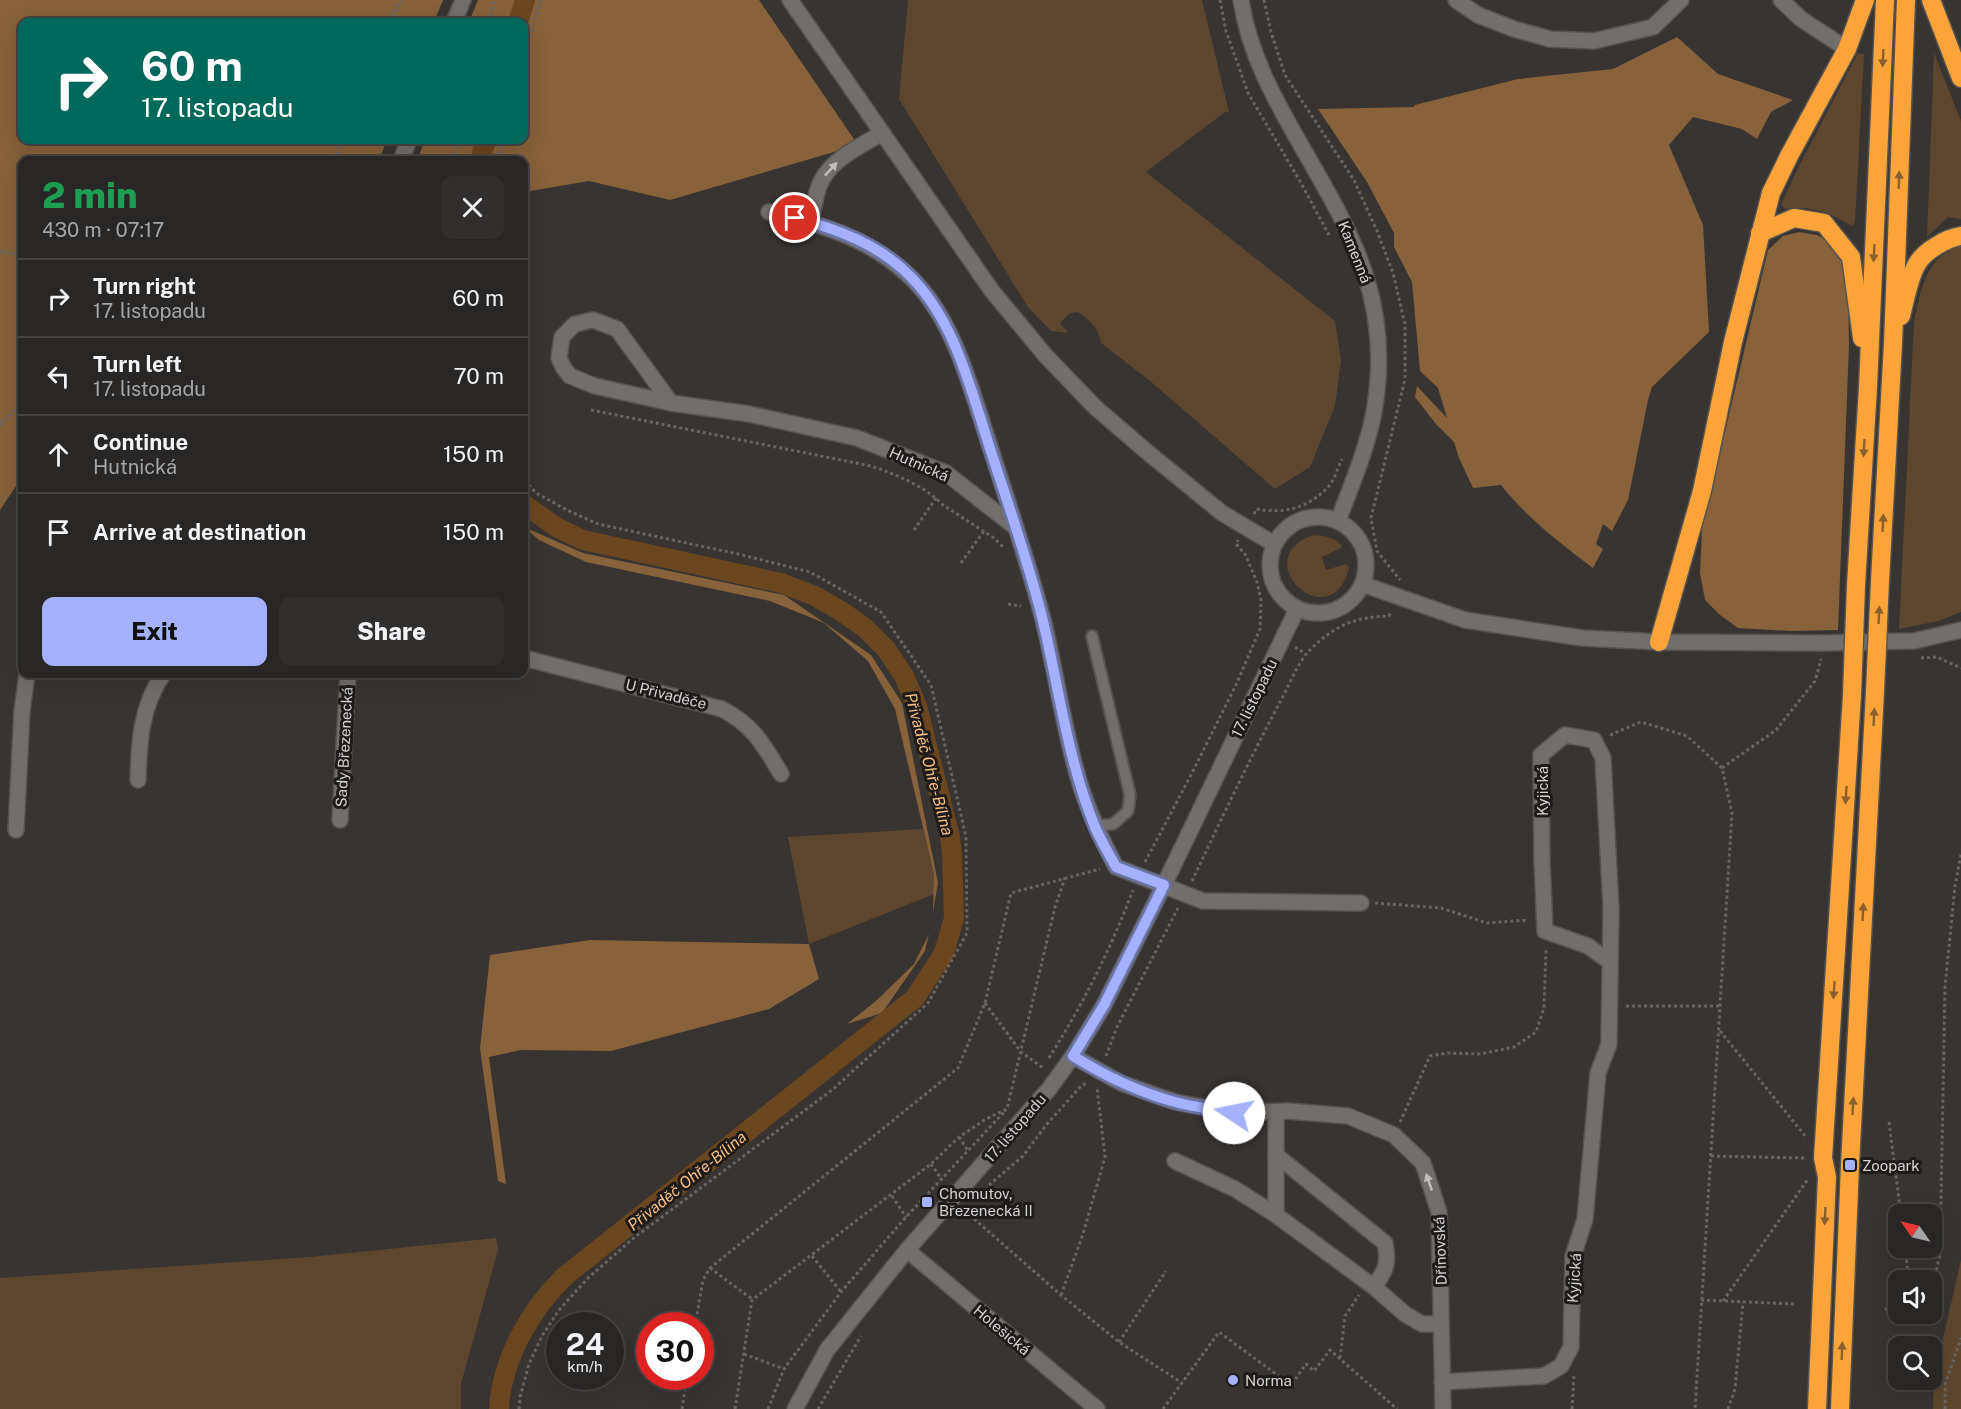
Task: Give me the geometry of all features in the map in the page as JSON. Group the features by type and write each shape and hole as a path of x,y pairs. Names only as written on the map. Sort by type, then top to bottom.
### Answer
{"highway":[{"path":"1659,642 1702,491 1733,342 1772,193 1789,156 1847,49 1865,0"},
{"path":"1817,1409 1827,1177 1823,1158 1852,695 1885,0"},
{"path":"1840,1409 1893,343 1906,0"},
{"path":"1931,0 1961,78"},
{"path":"1760,233 1794,218 1824,223 1851,257 1868,387"},
{"path":"1893,343 1917,263 1936,246 1952,237 1961,236"}],"street":[{"path":"456,18 463,0"},
{"path":"790,0 992,291 1046,355 1095,407 1146,451 1222,513 1274,544"},
{"name":"Kamenná","path":"1241,0 1257,61 1275,100 1353,241 1369,282 1378,324 1379,367 1374,414 1338,521"},
{"path":"1456,0 1478,15 1514,29 1550,39 1593,41 1653,27 1682,0"},
{"path":"1781,0 1801,19 1847,49"},
{"path":"811,223 816,194 822,179 830,168 882,133"},
{"path":"769,213 847,234 871,246 900,267 923,291 947,329 966,373 1043,618 1075,767 1095,826 1116,867 1203,901 1361,903"},
{"name":"Hutnická","path":"670,403 617,329 594,320 575,324 562,337 560,358 570,376 595,386 670,403 749,414 857,438 946,473 1015,527"},
{"path":"1309,517 1324,517 1338,521 1351,529 1360,541 1365,555 1366,570 1362,584 1353,597 1341,607 1327,612 1312,613 1297,609 1284,600 1275,588 1270,574 1269,559 1274,544 1282,531 1294,522 1309,517"},
{"path":"1362,584 1465,620 1582,638 1659,642 1914,641 1961,630"},
{"name":"17. listopadu","path":"795,1409 827,1350 907,1251 1049,1089 1073,1056 1104,1005 1297,609"},
{"name":"U Přivaděče","path":"528,659 722,709 736,716 756,733 781,774"},
{"path":"16,830 22,711 26,678"},
{"path":"138,780 142,723 150,697 161,678"},
{"name":"Sady Březenecká","path":"340,819 348,678"},
{"name":"Kyjická","path":"1442,1382 1544,1376 1561,1366 1570,1347 1574,1256 1585,1219 1598,1073 1609,1044 1611,908 1603,758 1594,740 1565,735 1541,755 1545,925"},
{"path":"1545,925 1588,946 1610,962"},
{"name":"Dřínovská","path":"1073,1056 1100,1081 1175,1102 1234,1113 1287,1111 1348,1116 1394,1135 1423,1163 1439,1212 1443,1409"},
{"path":"1276,1112 1276,1215"},
{"path":"1276,1155 1385,1243 1388,1259 1382,1276 1371,1285"},
{"path":"1175,1161 1235,1189 1276,1215 1371,1285 1405,1314 1422,1324 1441,1324"},
{"name":"Holešická","path":"907,1251 1098,1409"}],"lane":[{"path":"1092,636 1130,795 1128,811 1113,824 1095,826"}],"path":[{"path":"390,18 401,0"},
{"path":"490,18 494,0"},
{"path":"528,46 540,0"},
{"path":"1220,0 1226,31 1248,93 1301,183 1332,242"},
{"path":"1061,1295 1083,1234 1105,1156 1100,1081 1111,1064 1105,1057 1109,1045 1265,729 1306,654 1331,633 1350,622 1366,617 1389,616 1400,580 1377,551 1371,518 1405,379 1405,324 1393,273 1372,221 1354,180 1285,75 1270,32 1264,0"},
{"path":"0,252 18,254"},
{"path":"0,425 18,407"},
{"path":"591,410 871,466 907,479 994,538 1006,550"},
{"path":"1036,1076 1081,1006 1104,962 1138,877 1231,695 1260,628 1261,600 1257,582 1245,554 1236,544 1256,508 1284,512 1312,499 1331,484 1343,456"},
{"path":"519,1409 529,1364 542,1336 559,1310 588,1278 635,1237 832,1090 928,1003 967,933 966,837 931,685 881,612 810,572 598,524 536,493 528,484"},
{"path":"914,530 936,498"},
{"path":"961,563 984,531"},
{"path":"1603,758 1612,734 1641,722 1687,736 1722,768 1732,813 1695,1409"},
{"path":"1936,1270 1940,1253 1945,987 1955,885 1961,854"},
{"path":"697,1312 703,1280 710,1268 958,1068 985,1004 1011,893 1104,867 1116,867"},
{"path":"1007,1109 1055,907 1065,878"},
{"path":"1361,903 1441,908 1487,923 1545,925 1544,1008 1536,1032 1514,1047 1480,1054 1448,1053 1430,1056 1394,1135"},
{"path":"985,1004 1021,1052 1043,1068"},
{"path":"1609,1006 1720,1006"},
{"path":"1719,1029 1823,1158"},
{"path":"984,1189 1023,1156 1047,1124 1082,1085 1100,1081"},
{"path":"768,1409 784,1369 841,1292 906,1217 1014,1101"},
{"path":"742,1409 736,1408 752,1300 931,1164 959,1137 986,1119 1007,1109"},
{"path":"1889,1122 1900,1204"},
{"path":"959,1137 968,1151"},
{"path":"1711,1156 1823,1158"},
{"path":"1724,1301 1823,1158"},
{"path":"931,1164 942,1180"},
{"path":"891,1195 906,1217"},
{"path":"971,1203 965,1211 1061,1295 1119,1342 1182,1383"},
{"path":"812,1256 841,1292"},
{"path":"710,1268 752,1300"},
{"path":"1119,1342 1166,1271"},
{"path":"1340,1358 1345,1316 1371,1285"},
{"path":"1701,1300 1795,1304"},
{"path":"1728,1409 1735,1389 1743,1302"},
{"path":"1163,1409 1219,1332 1291,1385 1306,1364 1314,1371 1330,1350 1397,1409"},
{"path":"818,1409 862,1335"},
{"path":"1945,1409 1945,1385 1961,1338"},
{"path":"744,1354 784,1369"},
{"path":"682,1409 685,1390"}],"shaded area":[{"path":"0,0 443,0 436,18 18,18 18,144 385,144 381,156 18,156 18,483 0,510"},
{"path":"478,0 759,0 858,145 670,200 589,181 528,191 528,156 419,156 423,144 528,144 528,18 471,18"},
{"path":"908,0 1202,0 1229,112 1225,112 1146,172 1335,321 1341,361 1335,406 1310,467 1275,489 1149,380 1101,343 1093,325 1078,312 1070,313 1060,323 1068,333 1051,331 1028,307 899,99"},
{"path":"1677,37 1718,74 1793,100 1771,112 1757,139 1742,129 1693,117 1669,145 1703,225 1709,332 1652,387 1628,500 1612,531 1603,524 1596,544 1603,549 1593,568 1533,519 1501,485 1473,488 1454,442 1436,424 1415,397 1417,386 1447,418 1438,388 1420,371 1412,282 1394,247 1394,233 1367,182 1318,109 1414,107 1518,79 1613,69"},
{"path":"1858,53 1864,55 1855,222 1852,226 1828,213 1807,208 1785,209 1781,204"},
{"path":"1934,53 1961,121 1961,219 1948,217 1927,237"},
{"path":"1799,232 1817,235 1832,243 1841,259 1848,292 1849,345 1838,630 1791,631 1738,628 1705,600 1700,573 1702,529 1768,250 1783,236"},
{"path":"1961,246 1961,612 1939,621 1899,629 1914,322 1922,287 1932,266 1949,251"},
{"path":"528,529 583,553 784,595 871,655 902,703 938,883 933,912 934,874 895,709 868,661 824,623 770,601 586,562 539,540"},
{"path":"1314,535 1326,536 1341,545 1341,548 1322,557 1326,570 1346,564 1349,568 1339,588 1326,596 1312,595 1298,587 1290,575 1287,560 1295,546"},
{"path":"923,829 934,874 934,894 809,944 788,837"},
{"path":"929,934 925,951 882,1013 847,1024 876,1001 914,964"},
{"path":"590,940 809,944 819,979 769,1009 611,1051 521,1050 489,1057 506,1184 498,1181 480,1048 490,955"},
{"path":"496,1238 498,1250 461,1384 461,1409 0,1409 0,1278 310,1257"},
{"path":"1961,1260 1961,1409 1933,1409 1934,1390 1942,1390 1942,1343"}],"waterway":[{"name":"Přivaděč Ohře-Bílina","path":"519,18 525,0"},
{"name":"Přivaděč Ohře-Bílina","path":"481,156 485,144"},
{"name":"Přivaděč Ohře-Bílina","path":"499,1409 501,1390 512,1354 530,1320 552,1289 565,1276 915,998 944,953 954,918 950,837 917,706 904,676 886,649 865,628 815,596 781,583 583,540 556,527 528,507"}],"place":[{"name":"Zoopark","path":"1850,1165"},
{"name":"Chomutov, Březenecká II","path":"927,1202"},
{"name":"Norma","path":"1233,1380"}],"route":[{"path":"795,218 847,234 871,246 900,267 923,291 947,329 966,373 1043,618 1075,767 1095,826 1116,867 1164,885 1104,1005 1073,1056 1121,1083 1175,1102 1234,1113"}]}
